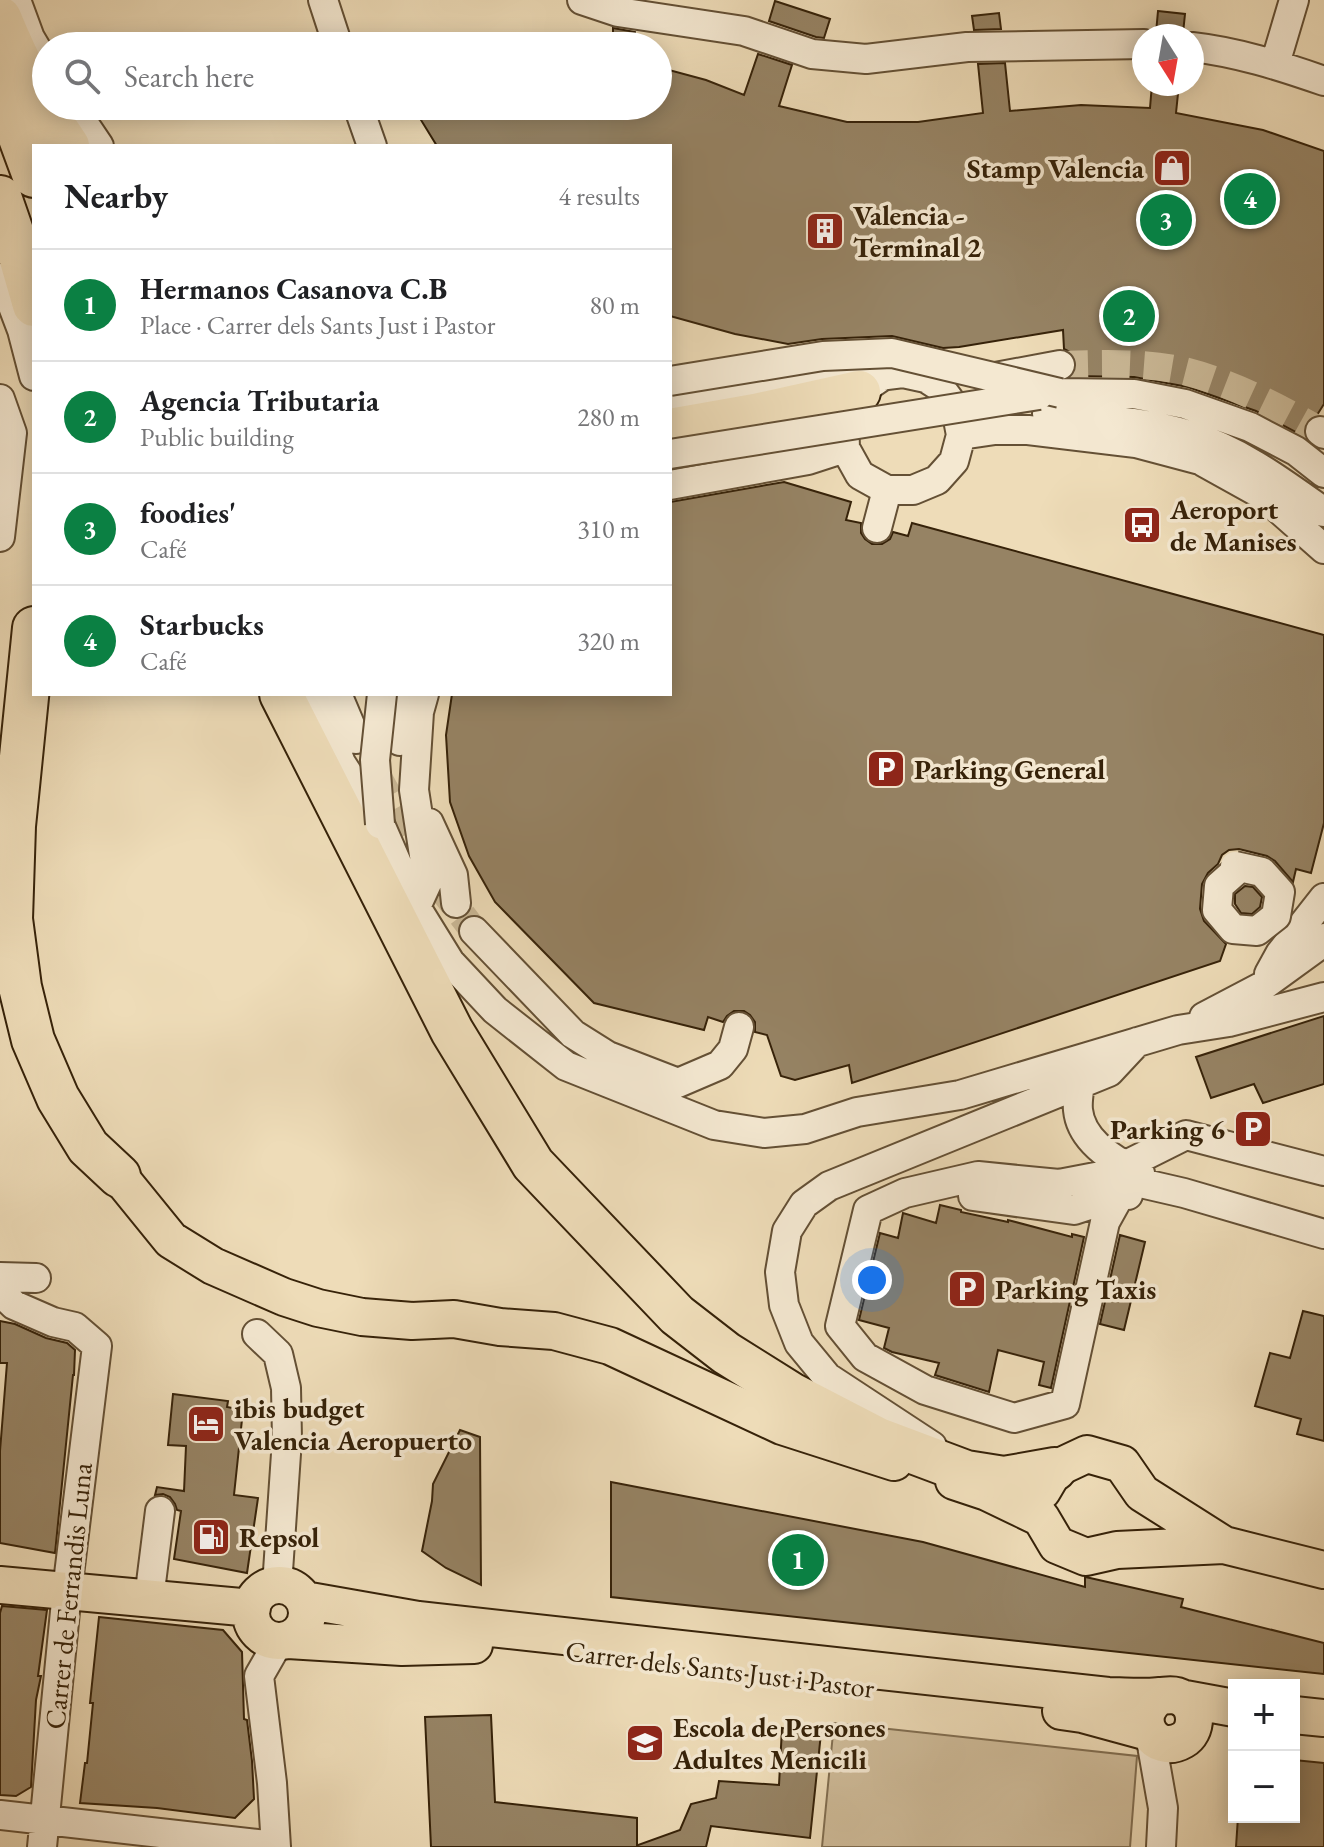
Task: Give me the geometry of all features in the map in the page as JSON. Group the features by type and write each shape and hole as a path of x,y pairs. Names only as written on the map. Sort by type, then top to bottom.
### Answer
{"highway":[{"path":"0,18 32,84"},
{"path":"0,84 32,171"},
{"path":"51,120 67,144"},
{"path":"0,197 32,298"},
{"path":"672,430 755,415 870,384"},
{"path":"32,648 14,826 11,919 20,987 33,1040 58,1098 88,1147 119,1176"},
{"path":"282,696 452,1031 533,1164 677,1315 726,1353 793,1395 878,1439 966,1472 1004,1478 1055,1469"}],"main road":[{"path":"119,1176 171,1240 213,1266 251,1284 318,1308 362,1317 454,1319 500,1327 554,1331 610,1346 782,1426 987,1492 1041,1518"},
{"path":"1224,1545 1142,1493 1122,1464 1087,1454 1055,1469 1042,1492 1041,1518 1057,1545 1086,1557 1117,1550 1224,1545 1324,1570"},
{"path":"1117,1550 1139,1526 1142,1493"},
{"name":"Carrer dels Sants Just i Pastor","path":"0,1585 149,1599 277,1598 418,1620 1092,1694 1172,1698 1228,1707"},
{"path":"277,1598 306,1607 305,1623 295,1636 283,1640 269,1639 261,1634 252,1618 277,1598"},
{"name":"Carrer dels Sants Just i Pastor","path":"283,1640 402,1647 515,1645 759,1672 1082,1714 1149,1733"},
{"path":"1172,1698 1194,1712 1193,1728 1188,1736 1172,1744 1155,1740 1149,1733 1145,1715 1148,1707 1172,1698"},
{"path":"1300,1716 1324,1718"},
{"path":"1188,1736 1228,1732"},
{"path":"1300,1738 1324,1740"}],"street":[{"path":"16,0 32,41"},
{"path":"323,0 333,32"},
{"path":"582,0 618,12 744,31 812,54 853,58 967,47 1132,44"},
{"path":"1275,64 1294,0"},
{"path":"1204,48 1275,64 1324,81"},
{"path":"81,120 98,144"},
{"path":"363,120 371,144"},
{"path":"0,278 22,330 32,368"},
{"path":"672,381 823,356 892,353 1060,379 1185,404 1250,427 1296,451 1324,473"},
{"path":"672,406 758,391 870,384 903,373 926,378 940,387 956,409 960,427 954,461 937,480 913,490 887,490 860,475 845,448 844,418 870,384"},
{"path":"940,387 1060,379"},
{"path":"672,454 971,404 1060,379"},
{"path":"0,399 12,433 0,537"},
{"path":"960,427 1019,412 1131,423 1189,435 1236,454 1324,512"},
{"path":"960,427 1028,430 1136,443 1200,460 1263,495 1324,549"},
{"path":"672,485 808,460 845,448"},
{"path":"877,528 887,490"},
{"path":"314,696 341,763 380,824 416,907 450,962 495,1010 566,1066 714,1125 764,1133 805,1129 857,1112 960,1095 1178,1030 1229,1022 1293,982 1324,956"},
{"path":"338,696 356,739"},
{"path":"380,824 375,760 382,696"},
{"path":"402,696 399,710 404,835 416,907"},
{"path":"416,907 428,881 414,790 419,712 423,696"},
{"path":"414,790 453,875 456,903"},
{"path":"1231,870 1216,892 1218,913 1233,929 1254,933 1273,923 1283,904 1278,883 1262,869 1250,869 1237,870 1219,886 1217,910 1233,929 1257,931 1276,916 1280,892 1262,872 1249,869 1231,870"},
{"path":"1266,999 1280,954 1324,898"},
{"path":"474,931 573,1034 608,1056 678,1083 720,1065 733,1049 739,1027"},
{"path":"1266,999 1324,938"},
{"path":"1266,999 1324,981"},
{"path":"1266,999 1324,997"},
{"path":"966,1472 934,1447 827,1377 799,1343 784,1305 780,1272 787,1231 804,1204 829,1186 1109,1072 1137,1042"},
{"path":"1080,1083 1078,1112 1088,1137 1124,1166 1184,1193"},
{"path":"1124,1166 1186,1135 1324,1171"},
{"path":"1120,1195 1105,1222 1065,1404 1014,1418 925,1390 865,1357 840,1326 868,1210 905,1193 978,1176 1059,1184 1106,1175 1184,1193 1324,1234"},
{"path":"973,1196 1074,1210 1120,1195 1184,1193"},
{"path":"0,1277 36,1278"},
{"name":"Carrer de Ferrandis Luna","path":"0,1292 14,1305 53,1322 75,1327 97,1346 67,1591 43,1833"},
{"path":"257,1334 278,1354 286,1388 287,1439 277,1598"},
{"path":"149,1599 160,1511"},
{"path":"0,1815 43,1833 276,1847 259,1676 283,1640"},
{"path":"1149,1733 1163,1808 1161,1847"},
{"path":"1163,1808 1188,1736"}],"shaded area":[{"path":"834,1723 1137,1756 1130,1847 822,1847"}],"building":[{"path":"775,1 830,19 824,38 769,21"},
{"path":"1158,11 1185,14 1184,24 1157,24"},
{"path":"999,13 1001,29 974,30 972,16"},
{"path":"613,28 635,32 613,32"},
{"path":"758,54 792,65 779,106 847,122 918,122 983,113 978,64 1005,63 1010,111 1081,105 1150,108 1151,96 1178,96 1176,113 1263,130 1324,151 1324,404 1317,415 1306,421 1303,436 1256,411 1188,387 1134,377 1072,376 1076,361 1072,353 1064,349 1063,330 943,348 892,336 788,344 735,334 672,317 672,144 436,144 421,120 672,120 672,71 744,95"},
{"name":"Parking General","path":"784,482 851,502 846,520 861,523 861,533 872,544 882,544 890,539 893,532 908,536 912,523 1324,635 1324,823 1311,873 1296,869 1293,882 1267,856 1239,849 1229,850 1202,884 1200,909 1204,921 1226,944 1220,961 852,1083 849,1065 795,1080 781,1076 767,1035 755,1032 755,1022 744,1011 734,1011 723,1022 708,1017 704,1030 594,1003 495,902 469,856 450,802 446,735 452,696 672,696 672,502"},
{"path":"1245,886 1253,887 1262,897 1260,907 1252,914 1241,913 1235,904 1235,894"},
{"path":"1324,1016 1324,1084 1263,1103 1254,1084 1211,1098 1196,1057"},
{"path":"940,1205 1072,1237 1072,1234 1084,1237 1051,1388 1039,1385 1044,1362 998,1350 989,1392 935,1375 939,1363 884,1348 889,1328 859,1320 880,1233 898,1238 903,1213 936,1223"},
{"path":"1120,1235 1145,1242 1124,1330 1100,1324"},
{"path":"1303,1311 1324,1316 1324,1441 1297,1434 1301,1419 1255,1406 1270,1353 1290,1358"},
{"path":"0,1321 67,1343 75,1350 55,1553 0,1543 0,1451 7,1363 0,1363"},
{"path":"173,1394 228,1401 227,1407 243,1410 234,1495 258,1498 247,1573 174,1559 181,1511 177,1510 170,1497 155,1495 157,1487 184,1491 186,1446 168,1445"},
{"path":"460,1430 480,1437 481,1585 446,1568 422,1551 433,1484"},
{"path":"611,1482 923,1542 1085,1587 1085,1577 1183,1599 1181,1607 1324,1643 1324,1674 611,1597"},
{"path":"2,1606 47,1610 38,1676 41,1676 36,1700 31,1787 16,1796 0,1795"},
{"path":"99,1617 223,1630 242,1652 244,1719 247,1720 254,1799 235,1818 157,1808 80,1803 87,1763"},
{"path":"491,1715 495,1802 637,1818 637,1847 431,1847 425,1717"},
{"path":"782,1728 821,1733 810,1838 711,1826 706,1847 639,1847 680,1830 691,1804 716,1798 719,1781 779,1785"},
{"path":"1300,1761 1324,1763 1324,1847 1236,1847 1238,1823 1300,1823"}],"tunnel":[{"path":"1060,365 1138,365 1184,371 1254,396 1320,431"},
{"path":"375,772 431,874 474,931"}],"place":[{"name":"Stamp Valencia","path":"1172,168"},
{"name":"Starbucks","path":"1250,199"},
{"name":"foodies'","path":"1166,220"},
{"name":"Valencia - Terminal 2","path":"825,231"},
{"name":"Agencia Tributaria","path":"1129,316"},
{"name":"Aeroport de Manises","path":"1142,525"},
{"name":"Parking General","path":"886,769"},
{"name":"Parking 6","path":"1253,1129"},
{"name":"Parking Taxis","path":"967,1289"},
{"name":"ibis budget Valencia Aeropuerto","path":"206,1424"},
{"name":"Repsol","path":"211,1537"},
{"name":"Hermanos Casanova C.B","path":"798,1560"},
{"name":"Escola de Persones Adultes Menicili","path":"645,1743"}]}
